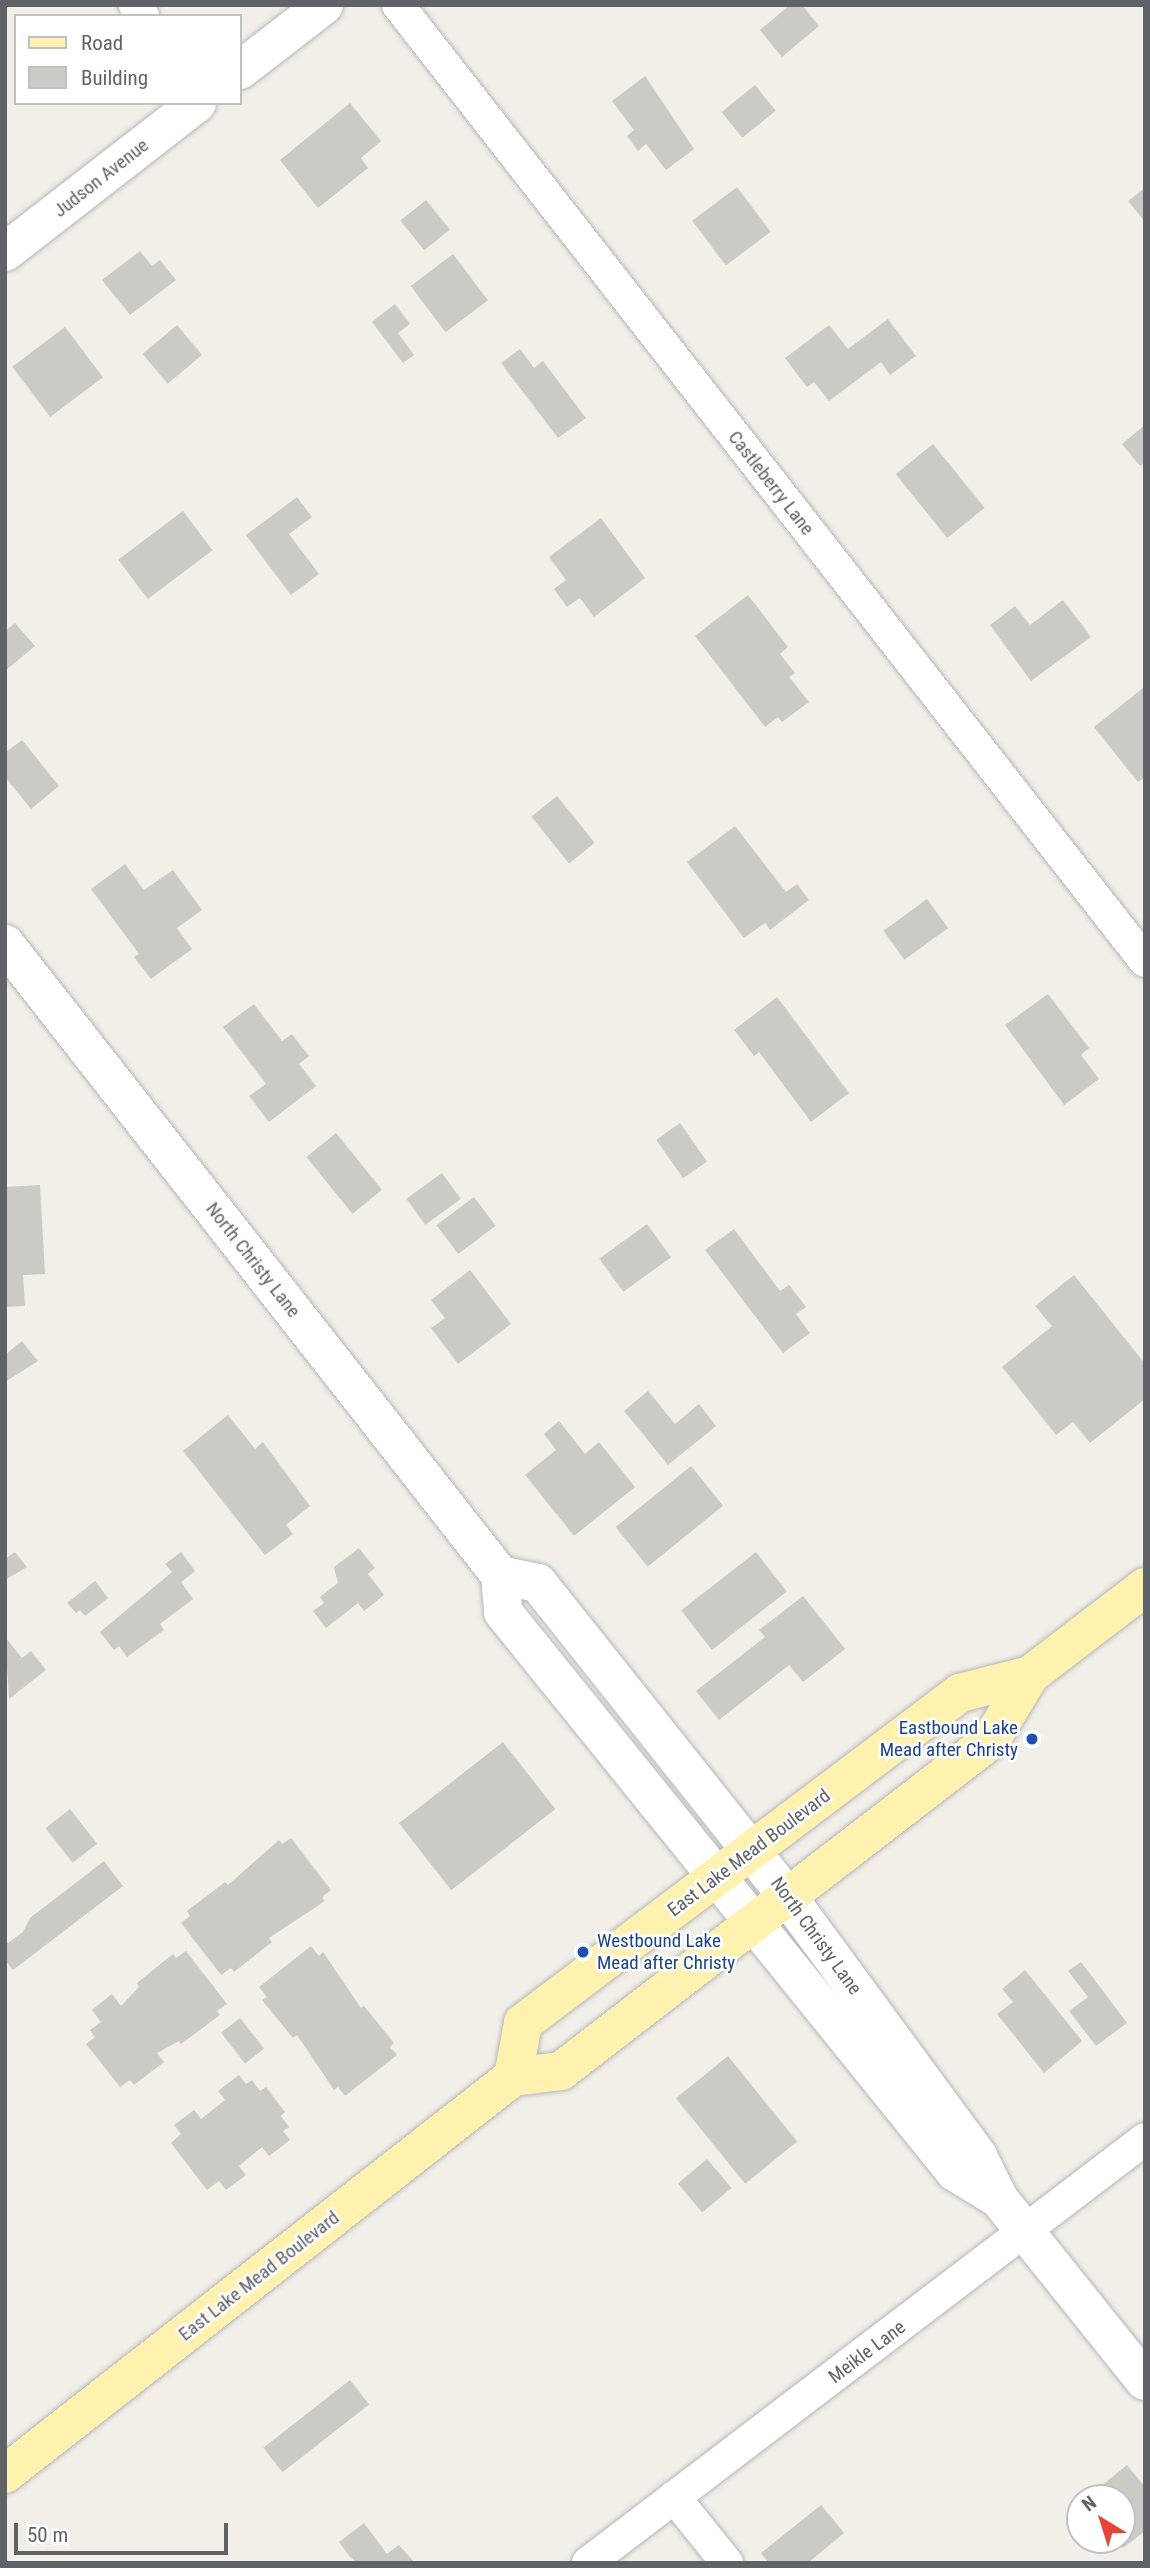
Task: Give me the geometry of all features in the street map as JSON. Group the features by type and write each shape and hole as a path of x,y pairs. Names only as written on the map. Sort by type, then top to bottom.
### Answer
{"main road":[{"name":"East Lake Mead Boulevard","path":"7,2468 513,2077 561,2071 991,1740 1030,1675 1145,1587"},
{"name":"East Lake Mead Boulevard","path":"513,2077 523,2024 960,1693 1030,1675"}],"street":[{"path":"242,68 324,5"},
{"name":"Castleberry Lane","path":"398,5 1145,961"},
{"name":"Judson Avenue","path":"5,252 194,105"},
{"name":"North Christy Lane","path":"5,944 500,1576 503,1612 751,1923 955,2172 999,2199"},
{"name":"North Christy Lane","path":"500,1576 538,1583 788,1896 978,2156 999,2199 1145,2381"},
{"name":"Meikle Lane","path":"588,2563 1145,2139"},
{"path":"674,2497 727,2563"}],"building":[{"path":"790,5 802,5 819,26 782,57 760,30"},
{"path":"645,76 694,149 666,170 646,144 638,151 627,136 634,130 612,101"},
{"path":"755,85 776,111 742,138 722,112"},
{"path":"350,103 381,141 361,158 368,168 318,208 280,160"},
{"path":"737,187 771,232 726,265 692,221"},
{"path":"1145,188 1145,222 1128,201"},
{"path":"426,200 450,230 424,250 400,221"},
{"path":"140,251 152,266 160,260 176,280 130,315 102,280"},
{"path":"453,254 488,300 446,332 411,286"},
{"path":"395,304 410,324 398,333 414,355 403,363 372,322"},
{"path":"888,319 916,356 890,375 881,362 829,401 814,382 807,387 785,358 829,325 848,349"},
{"path":"177,325 202,355 168,384 143,354"},
{"path":"65,327 103,377 50,417 12,367"},
{"path":"520,349 534,368 543,361 586,418 558,438 501,363"},
{"path":"1145,425 1145,462 1140,466 1122,444"},
{"path":"933,444 985,508 947,538 896,474"},
{"path":"297,497 312,517 289,534 319,574 291,595 246,535"},
{"path":"183,511 212,550 148,599 118,560"},
{"path":"601,518 645,578 594,617 580,598 567,607 554,589 566,580 549,557"},
{"path":"748,595 788,647 780,654 795,673 789,677 809,702 782,722 778,717 765,727 695,636"},
{"path":"1063,600 1091,637 1031,681 990,625 1015,606 1030,625"},
{"path":"15,623 35,646 5,671 5,631"},
{"path":"1143,688 1145,777 1138,782 1094,727"},
{"path":"22,740 59,786 31,809 5,777 5,753"},
{"path":"557,796 595,843 569,863 531,817"},
{"path":"735,826 786,892 797,884 809,900 770,930 765,923 744,938 687,862"},
{"path":"125,864 144,890 173,870 202,910 177,928 192,949 151,979 134,957 139,954 91,889"},
{"path":"927,899 948,928 904,960 883,931"},
{"path":"1048,994 1089,1048 1081,1055 1099,1079 1064,1105 1005,1025"},
{"path":"777,997 849,1093 811,1122 759,1052 754,1056 734,1030"},
{"path":"254,1004 282,1041 292,1034 309,1056 299,1064 316,1086 269,1122 249,1096 266,1084 223,1027"},
{"path":"680,1123 707,1162 683,1178 656,1140"},
{"path":"336,1133 382,1190 352,1214 306,1157"},
{"path":"442,1173 461,1199 425,1225 406,1199"},
{"path":"40,1185 45,1274 23,1275 25,1306 5,1307 5,1187"},
{"path":"474,1197 496,1226 458,1254 436,1225"},
{"path":"647,1224 671,1257 623,1292 599,1259"},
{"path":"734,1229 780,1291 789,1285 806,1307 796,1314 810,1333 783,1353 705,1250"},
{"path":"470,1270 511,1324 458,1364 431,1328 445,1318 431,1300"},
{"path":"1074,1275 1145,1364 1145,1399 1090,1443 1073,1422 1056,1435 1002,1367 1052,1326 1035,1306"},
{"path":"22,1341 38,1361 5,1382 5,1355"},
{"path":"648,1391 675,1424 699,1404 716,1426 668,1465 624,1411"},
{"path":"228,1415 255,1449 263,1442 310,1506 286,1525 293,1534 265,1555 183,1451"},
{"path":"559,1421 585,1454 599,1442 635,1487 574,1536 525,1475 556,1450 544,1434"},
{"path":"691,1466 723,1506 648,1567 616,1527"},
{"path":"359,1548 375,1568 368,1574 384,1595 364,1611 358,1603 326,1628 313,1611 324,1603 320,1597 338,1583 334,1567"},
{"path":"15,1552 27,1567 5,1580 5,1559"},
{"path":"181,1552 195,1571 181,1582 193,1599 160,1624 164,1630 127,1657 119,1646 114,1650 100,1632 172,1572 165,1564"},
{"path":"756,1552 787,1591 712,1650 681,1610"},
{"path":"95,1581 108,1598 85,1616 80,1610 76,1613 67,1603"},
{"path":"803,1596 845,1649 803,1682 789,1665 719,1720 696,1691 765,1637 759,1630"},
{"path":"5,1637 22,1658 31,1651 46,1670 9,1699"},
{"path":"503,1742 555,1809 451,1890 399,1823"},
{"path":"70,1809 97,1844 73,1863 46,1828"},
{"path":"291,1838 331,1890 322,1897 325,1901 269,1938 272,1942 234,1972 231,1968 221,1975 181,1923 190,1916 187,1911 225,1882 228,1885 279,1840 282,1844"},
{"path":"104,1861 123,1886 13,1970 5,1960 5,1945 23,1932 30,1918"},
{"path":"311,1946 319,1956 323,1952 361,2008 364,2006 394,2043 390,2047 397,2055 345,2096 338,2087 334,2090 297,2035 293,2038 262,2000 267,1997 259,1987"},
{"path":"186,1951 227,2004 217,2011 220,2015 181,2044 179,2041 157,2053 164,2062 134,2085 130,2080 120,2087 86,2044 95,2037 90,2030 101,2022 92,2010 112,1994 121,2006 139,1987 137,1983 173,1954 176,1958"},
{"path":"1081,1962 1127,2023 1096,2046 1069,2011 1088,1997 1068,1971"},
{"path":"1025,1970 1082,2041 1044,2073 997,2014 1013,2002 1002,1989"},
{"path":"240,2018 264,2049 245,2064 221,2033"},
{"path":"728,2056 797,2141 745,2184 676,2098"},
{"path":"239,2075 246,2084 252,2080 260,2091 266,2087 285,2112 281,2116 289,2127 283,2131 290,2140 269,2156 262,2147 239,2166 246,2175 226,2190 219,2181 207,2190 171,2143 181,2134 174,2125 194,2110 201,2119 225,2100 218,2091"},
{"path":"707,2159 731,2188 702,2213 678,2183"},
{"path":"350,2380 369,2404 282,2472 263,2448"},
{"path":"1127,2465 1145,2487 1145,2531 1136,2538 1136,2484 1103,2484"},
{"path":"821,2505 844,2533 808,2563 769,2563 761,2553"},
{"path":"364,2523 387,2554 399,2545 415,2563 358,2563 350,2557 339,2542"}],"place":[{"name":"Eastbound Lake Mead after Christy","path":"1032,1739"},
{"name":"Westbound Lake Mead after Christy","path":"583,1952"}]}
